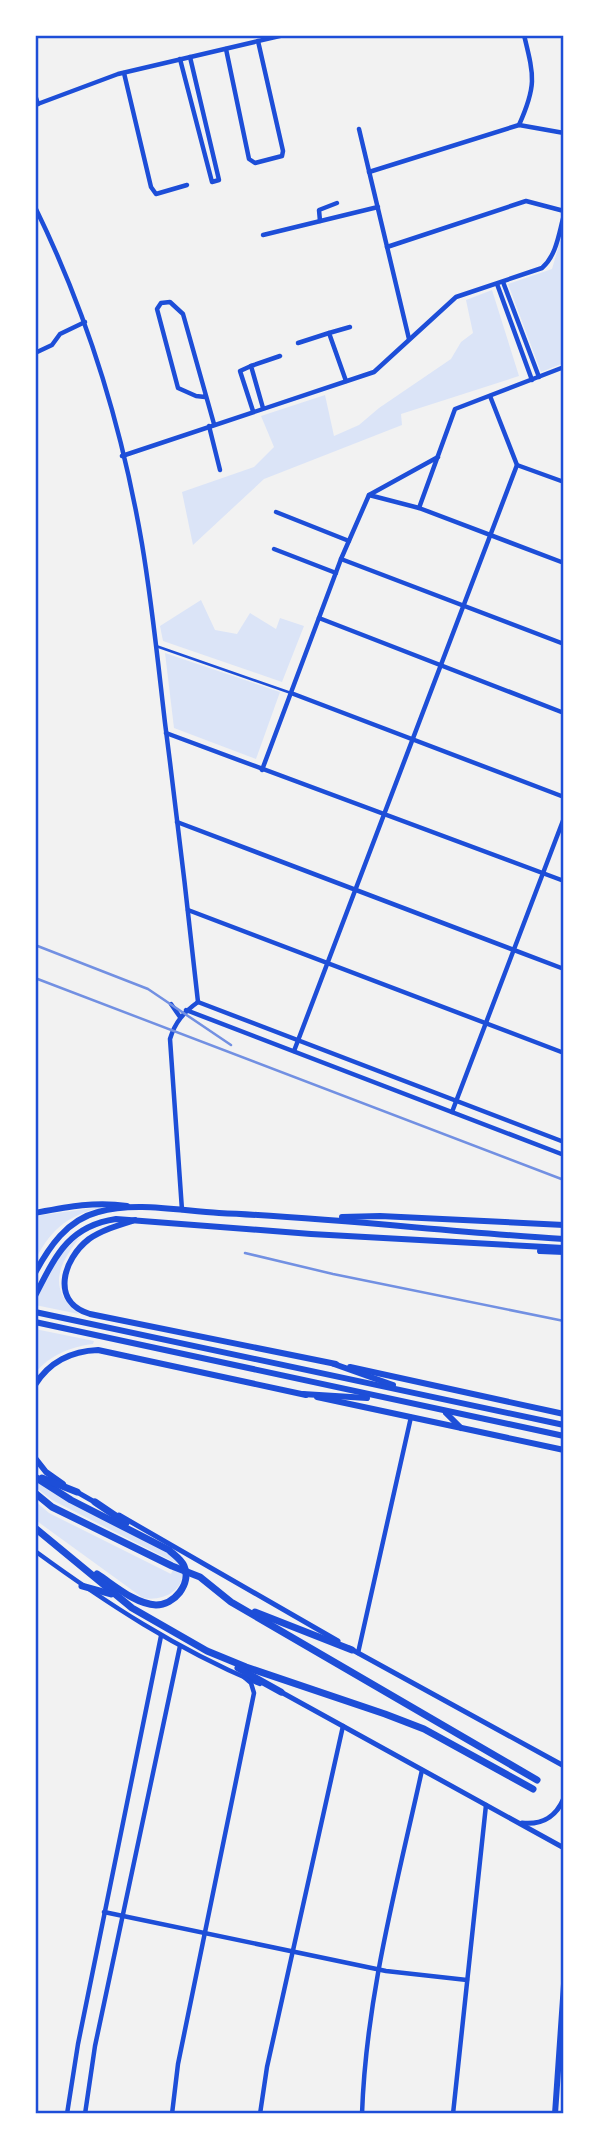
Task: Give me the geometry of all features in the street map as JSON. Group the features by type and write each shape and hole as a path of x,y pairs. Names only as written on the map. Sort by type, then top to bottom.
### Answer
{"highway":[{"path":"35,1476 77,1492"},
{"path":"35,1476 71,1500 169,1550 184,1566 184,1583 177,1596 168,1603 145,1603 73,1559"},
{"path":"35,1493 52,1507 200,1577 231,1602 537,1780"},
{"path":"95,1502 149,1539"},
{"path":"35,1528 132,1608 281,1692"},
{"path":"82,1586 115,1595"},
{"path":"231,1602 355,1651"},
{"path":"206,1651 424,1729 533,1789"}],"main road":[{"path":"35,1213 108,1203 182,1211 313,1217 564,1239"},
{"path":"35,1273 46,1252 60,1235 78,1220 97,1212 136,1207"},
{"path":"313,1217 380,1216 564,1225"},
{"path":"135,1220 90,1238 71,1261 65,1272 64,1282 66,1294 76,1307 90,1314 564,1414"},
{"path":"35,1296 55,1258 67,1242 84,1229 100,1222 135,1220 379,1241 564,1250"},
{"path":"35,1312 564,1425"},
{"path":"35,1322 564,1436"},
{"path":"35,1385 42,1374 68,1356 98,1350 564,1450"},
{"path":"334,1364 418,1394"},
{"path":"303,1394 388,1400"},
{"path":"444,1412 461,1428"},
{"path":"35,1458 46,1472 77,1492"},
{"path":"555,2114 564,1984"}],"street":[{"path":"35,95 36,105 124,73 284,35"},
{"path":"519,125 534,84 524,35"},
{"path":"226,49 249,159 255,163 278,158 283,151 258,41"},
{"path":"180,59 212,182 219,180 190,57"},
{"path":"124,73 151,187 156,194 187,185"},
{"path":"369,172 519,125 564,133"},
{"path":"359,129 410,340"},
{"path":"122,456 374,372 456,298 542,268 549,262 564,213 526,201 387,247"},
{"path":"320,221 319,210 337,203"},
{"path":"35,207 67,274 85,322 108,397 142,547 198,1002"},
{"path":"263,235 378,207"},
{"path":"500,283 539,377"},
{"path":"500,283 532,380"},
{"path":"205,397 178,388 157,309 161,303 170,302 183,314 205,397 220,470"},
{"path":"35,353 52,345 60,334 85,322"},
{"path":"298,343 350,327"},
{"path":"328,333 346,381"},
{"path":"253,411 240,371 280,356"},
{"path":"251,366 263,408"},
{"path":"419,508 456,410 564,367"},
{"path":"294,1051 517,464 490,396"},
{"path":"262,769 341,559 369,495 438,457"},
{"path":"517,464 564,482"},
{"path":"369,495 419,508 564,563"},
{"path":"276,512 349,541"},
{"path":"274,549 336,573"},
{"path":"341,559 564,644"},
{"path":"319,618 564,713"},
{"path":"156,646 291,693 564,797"},
{"path":"166,733 564,881"},
{"path":"452,1112 564,818"},
{"path":"177,822 564,969"},
{"path":"188,910 564,1053"},
{"path":"182,1211 170,1040 180,1017 198,1002"},
{"path":"198,1002 564,1142"},
{"path":"171,1004 180,1017"},
{"path":"186,1010 564,1155"},
{"path":"355,1651 411,1417"},
{"path":"77,1492 355,1651 564,1766"},
{"path":"35,1551 82,1586 161,1636 281,1692 564,1848"},
{"path":"67,2114 78,2044 161,1636"},
{"path":"85,2114 94,2046 180,1646"},
{"path":"172,2114 178,2064 254,1693 251,1683 244,1677"},
{"path":"260,2114 343,1726"},
{"path":"557,1762 564,1773"},
{"path":"362,2114 363,2070 377,1969 422,1770"},
{"path":"519,1823 545,1821 560,1807 564,1798"},
{"path":"453,2114 486,1805"},
{"path":"104,1912 377,1969 467,1980"}],"shaded area":[{"path":"564,228 564,310 561,315 564,321 564,363 541,372 508,284 552,269"},
{"path":"492,290 519,376 401,414 402,425 264,479 193,545 182,492 254,467 274,447 261,416 325,395 334,436 359,425 379,408 451,359 461,342 473,333 466,300"},
{"path":"201,600 215,630 237,634 250,613 276,629 280,618 304,626 282,682 163,641 160,626"},
{"path":"165,653 280,692 256,759 174,728"},
{"path":"108,1206 83,1213 64,1223 49,1238 35,1260 35,1216"},
{"path":"81,1236 67,1256 59,1276 62,1295 79,1314 35,1305 53,1266"},
{"path":"35,1329 94,1341 93,1344 76,1347 54,1357 35,1373"},
{"path":"35,1479 171,1554 182,1572 178,1587 164,1597 143,1598 41,1524 35,1519 35,1501 49,1513 171,1574 176,1563 52,1500 35,1487"}],"railway":[{"path":"35,945 148,989 231,1045"},
{"path":"35,978 564,1180"},
{"path":"245,1253 333,1274 564,1321"}]}
